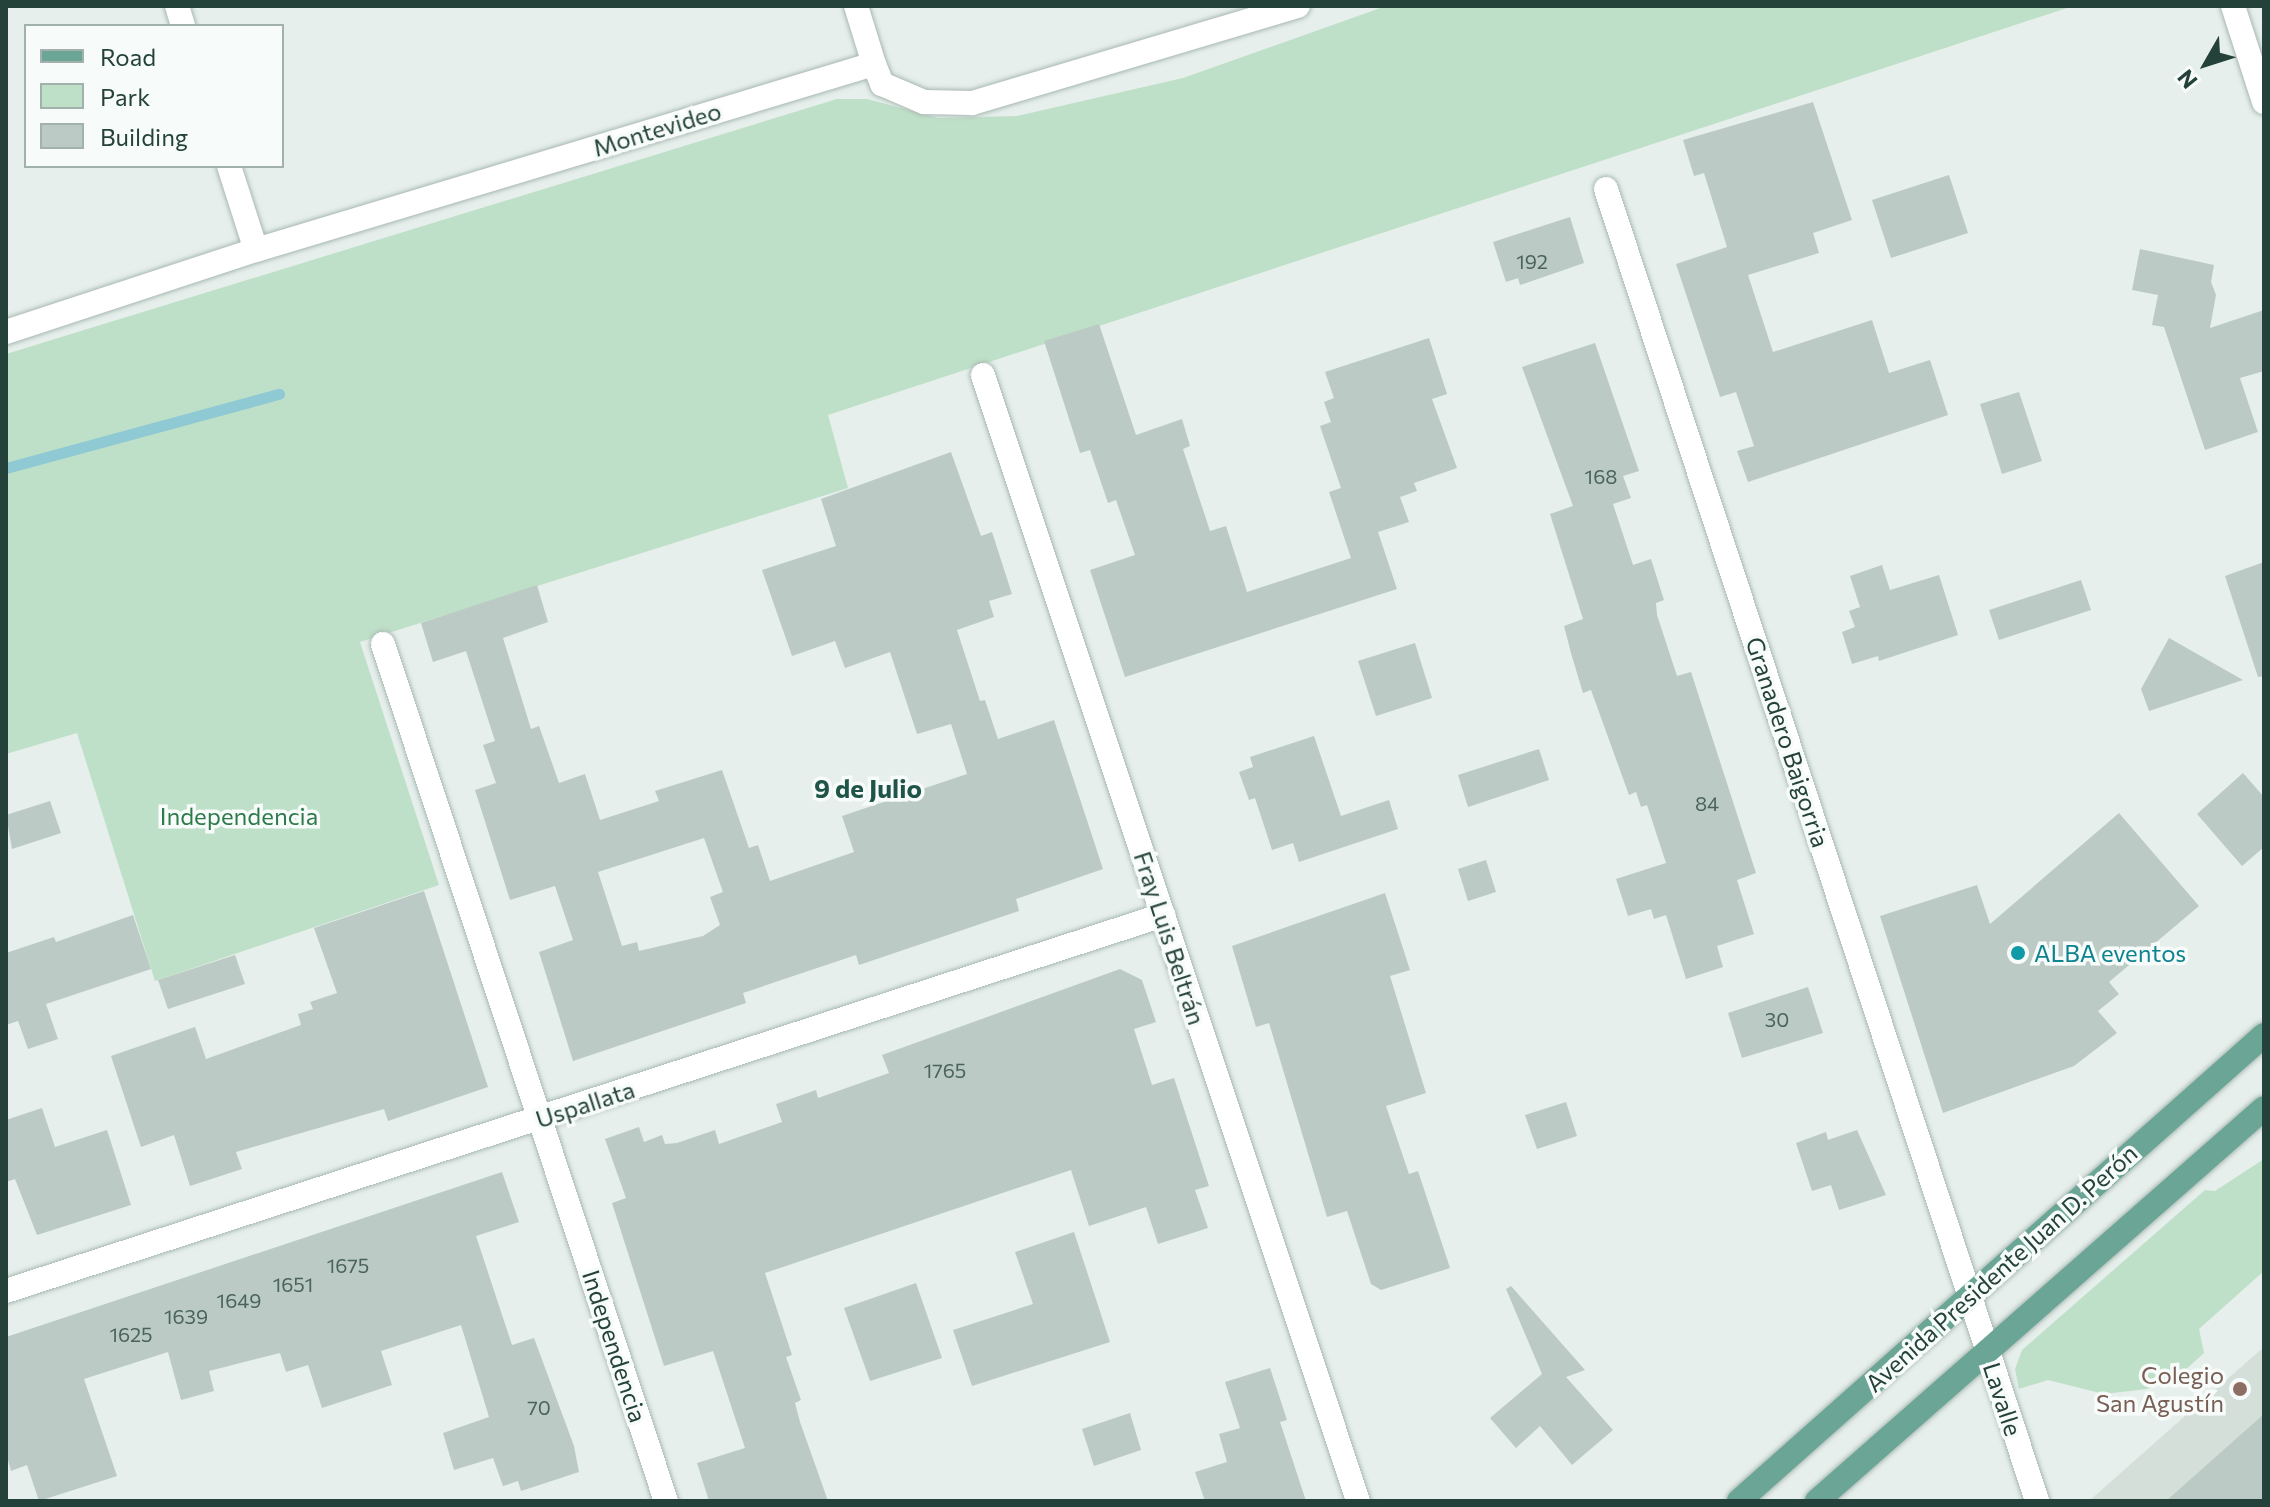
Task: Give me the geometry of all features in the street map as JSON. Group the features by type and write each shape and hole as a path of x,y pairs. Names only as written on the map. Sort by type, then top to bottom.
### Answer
{"main road":[{"name":"Avenida Presidente Juan D. Perón","path":"1739,1501 2264,1035"},
{"path":"1817,1501 2264,1108"}],"street":[{"path":"856,6 882,84 924,102 972,103 1298,6"},
{"path":"2233,6 2264,102"},
{"name":"Montevideo","path":"6,332 256,250 874,64"},
{"path":"230,168 256,250"},
{"name":"Granadero Baigorria","path":"1606,189 1971,1296"},
{"name":"Fray Luis Beltrán","path":"983,375 1358,1501"},
{"name":"Independencia","path":"383,644 666,1501"},
{"name":"Uspallata","path":"6,1291 1163,915"},
{"name":"Lavalle","path":"1971,1296 2037,1501"}],"shaded area":[{"name":"Colegio San Agustín","path":"2264,1347 2264,1501 2089,1501 2168,1431"}],"green space":[{"path":"1386,6 2073,6 828,415 848,488 360,642 439,885 155,981 77,733 6,754 6,354 837,99 867,99 938,118 1017,116 1183,78"},
{"path":"2264,1159 2264,1271 2199,1329 2204,1353 2183,1372 2147,1389 2104,1394 2048,1380 2019,1389 2015,1369 2022,1350 2205,1190 2215,1191"}],"building":[{"path":"1813,102 1852,220 1813,233 1819,253 1748,275 1773,352 1872,320 1889,373 1930,360 1948,415 1748,482 1737,451 1754,446 1736,392 1720,397 1676,264 1727,247 1704,173 1694,176 1683,140"},
{"path":"1949,175 1968,233 1891,258 1872,200"},
{"path":"1570,217 1584,263 1520,285 1518,278 1506,282 1493,242"},
{"path":"2140,249 2214,265 2211,282 2216,295 2210,328 2264,310 2264,371 2240,378 2258,432 2205,450 2164,327 2152,325 2158,295 2132,290"},
{"path":"1099,324 1136,435 1182,419 1190,446 1183,449 1210,531 1226,526 1247,592 1351,558 1329,492 1341,488 1320,426 1331,422 1324,402 1334,398 1325,372 1429,338 1447,394 1432,399 1457,468 1414,483 1417,491 1400,497 1409,522 1378,532 1397,589 1125,677 1090,570 1135,555 1116,500 1108,503 1090,450 1080,453 1044,341"},
{"path":"1595,343 1639,471 1623,476 1631,498 1613,504 1633,565 1651,559 1664,600 1656,603 1657,615 1677,676 1691,672 1756,873 1737,880 1754,934 1717,946 1723,967 1686,979 1666,915 1654,919 1651,909 1628,916 1616,879 1666,863 1647,805 1641,807 1636,792 1629,795 1591,690 1583,693 1571,653 1564,626 1583,619 1550,514 1573,506 1522,367"},
{"path":"2019,392 2042,461 2002,474 1980,404"},
{"path":"951,452 981,536 992,532 1012,594 989,601 994,617 957,630 980,701 985,700 998,739 1054,720 1103,869 1016,899 1019,911 859,965 856,955 743,993 746,1003 573,1061 539,952 573,940 555,886 510,900 475,790 496,783 483,745 495,741 466,651 433,662 421,623 537,585 548,622 503,638 531,729 539,726 559,783 585,774 600,820 659,801 655,791 722,770 749,848 758,845 770,881 854,852 842,816 967,774 951,724 917,734 890,652 845,668 835,641 792,656 762,570 836,546 821,499","holes":["704,838 723,892 710,897 720,925 703,936 639,951 637,942 622,946 598,872"]},
{"path":"2264,562 2264,676 2258,677 2225,576"},
{"path":"1882,565 1890,590 1939,575 1958,635 1879,661 1878,656 1852,664 1842,632 1855,627 1849,611 1860,607 1850,576"},
{"path":"2081,580 2091,610 1999,640 1989,610"},
{"path":"2169,638 2243,680 2149,711 2141,689"},
{"path":"1415,643 1432,698 1376,716 1358,661"},
{"path":"1314,736 1341,816 1389,800 1398,829 1299,862 1293,843 1272,850 1255,798 1249,800 1239,772 1253,767 1250,757"},
{"path":"1539,749 1549,780 1468,807 1458,775"},
{"path":"2243,773 2264,797 2264,847 2242,866 2197,814"},
{"path":"50,801 61,833 12,849 6,815"},
{"name":"ALBA eventos","path":"2119,813 2199,906 2109,982 2119,994 2098,1011 2117,1033 2074,1066 1943,1113 1880,916 1977,885 1990,924"},
{"path":"1486,860 1496,892 1468,901 1458,869"},
{"path":"424,891 488,1087 388,1121 384,1109 236,1152 242,1169 190,1186 174,1135 141,1147 111,1056 195,1027 206,1059 301,1025 298,1014 313,1009 310,1002 337,993 314,928"},
{"path":"1385,893 1410,970 1390,976 1426,1093 1386,1106 1409,1174 1418,1171 1450,1268 1381,1290 1371,1284 1347,1211 1327,1217 1269,1023 1256,1027 1232,946"},
{"path":"133,915 151,969 46,1004 58,1039 28,1049 18,1021 6,1025 6,953 54,937 56,942"},
{"path":"235,955 245,984 168,1009 158,980"},
{"path":"1120,969 1142,980 1156,1022 1134,1029 1152,1085 1174,1078 1209,1186 1195,1190 1208,1228 1158,1244 1146,1207 1089,1226 1071,1170 765,1273 792,1355 786,1357 801,1400 795,1403 800,1422 828,1501 709,1501 697,1463 745,1448 713,1351 664,1366 612,1203 626,1198 605,1139 639,1127 644,1142 662,1135 665,1144 715,1130 719,1144 782,1122 776,1104 816,1090 818,1098 889,1073 882,1055"},
{"path":"1808,987 1823,1033 1742,1058 1728,1013"},
{"path":"1566,1102 1577,1136 1537,1149 1525,1115"},
{"path":"42,1108 55,1147 107,1130 131,1205 37,1235 15,1179 6,1182 6,1120"},
{"path":"1857,1130 1886,1195 1839,1210 1831,1185 1812,1191 1796,1143 1826,1132 1828,1140"},
{"path":"502,1172 519,1222 476,1236 512,1345 534,1338 574,1446 579,1472 521,1491 518,1481 503,1486 493,1458 454,1470 443,1433 489,1417 461,1325 381,1351 392,1385 322,1408 308,1365 286,1372 280,1353 209,1371 214,1391 181,1400 168,1352 84,1379 117,1476 39,1501 27,1465 11,1471 6,1453 6,1337"},
{"path":"1074,1232 1110,1342 972,1386 953,1330 1033,1304 1015,1252"},
{"path":"916,1283 942,1358 870,1381 844,1308"},
{"path":"1511,1286 1585,1370 1566,1377 1613,1430 1572,1465 1540,1426 1516,1448 1490,1418 1542,1374 1506,1289"},
{"path":"1270,1368 1287,1420 1280,1422 1306,1501 1205,1501 1195,1472 1227,1462 1219,1434 1240,1428 1225,1382"},
{"path":"1130,1413 1141,1450 1094,1466 1082,1429"},
{"path":"2264,1414 2264,1501 2166,1501"}],"waterway":[{"path":"6,468 279,394"}],"place":[{"name":"ALBA eventos","path":"2018,953"},
{"name":"Colegio San Agustín","path":"2240,1389"}],"district":[{"name":"9 de Julio","path":"868,788"}]}
